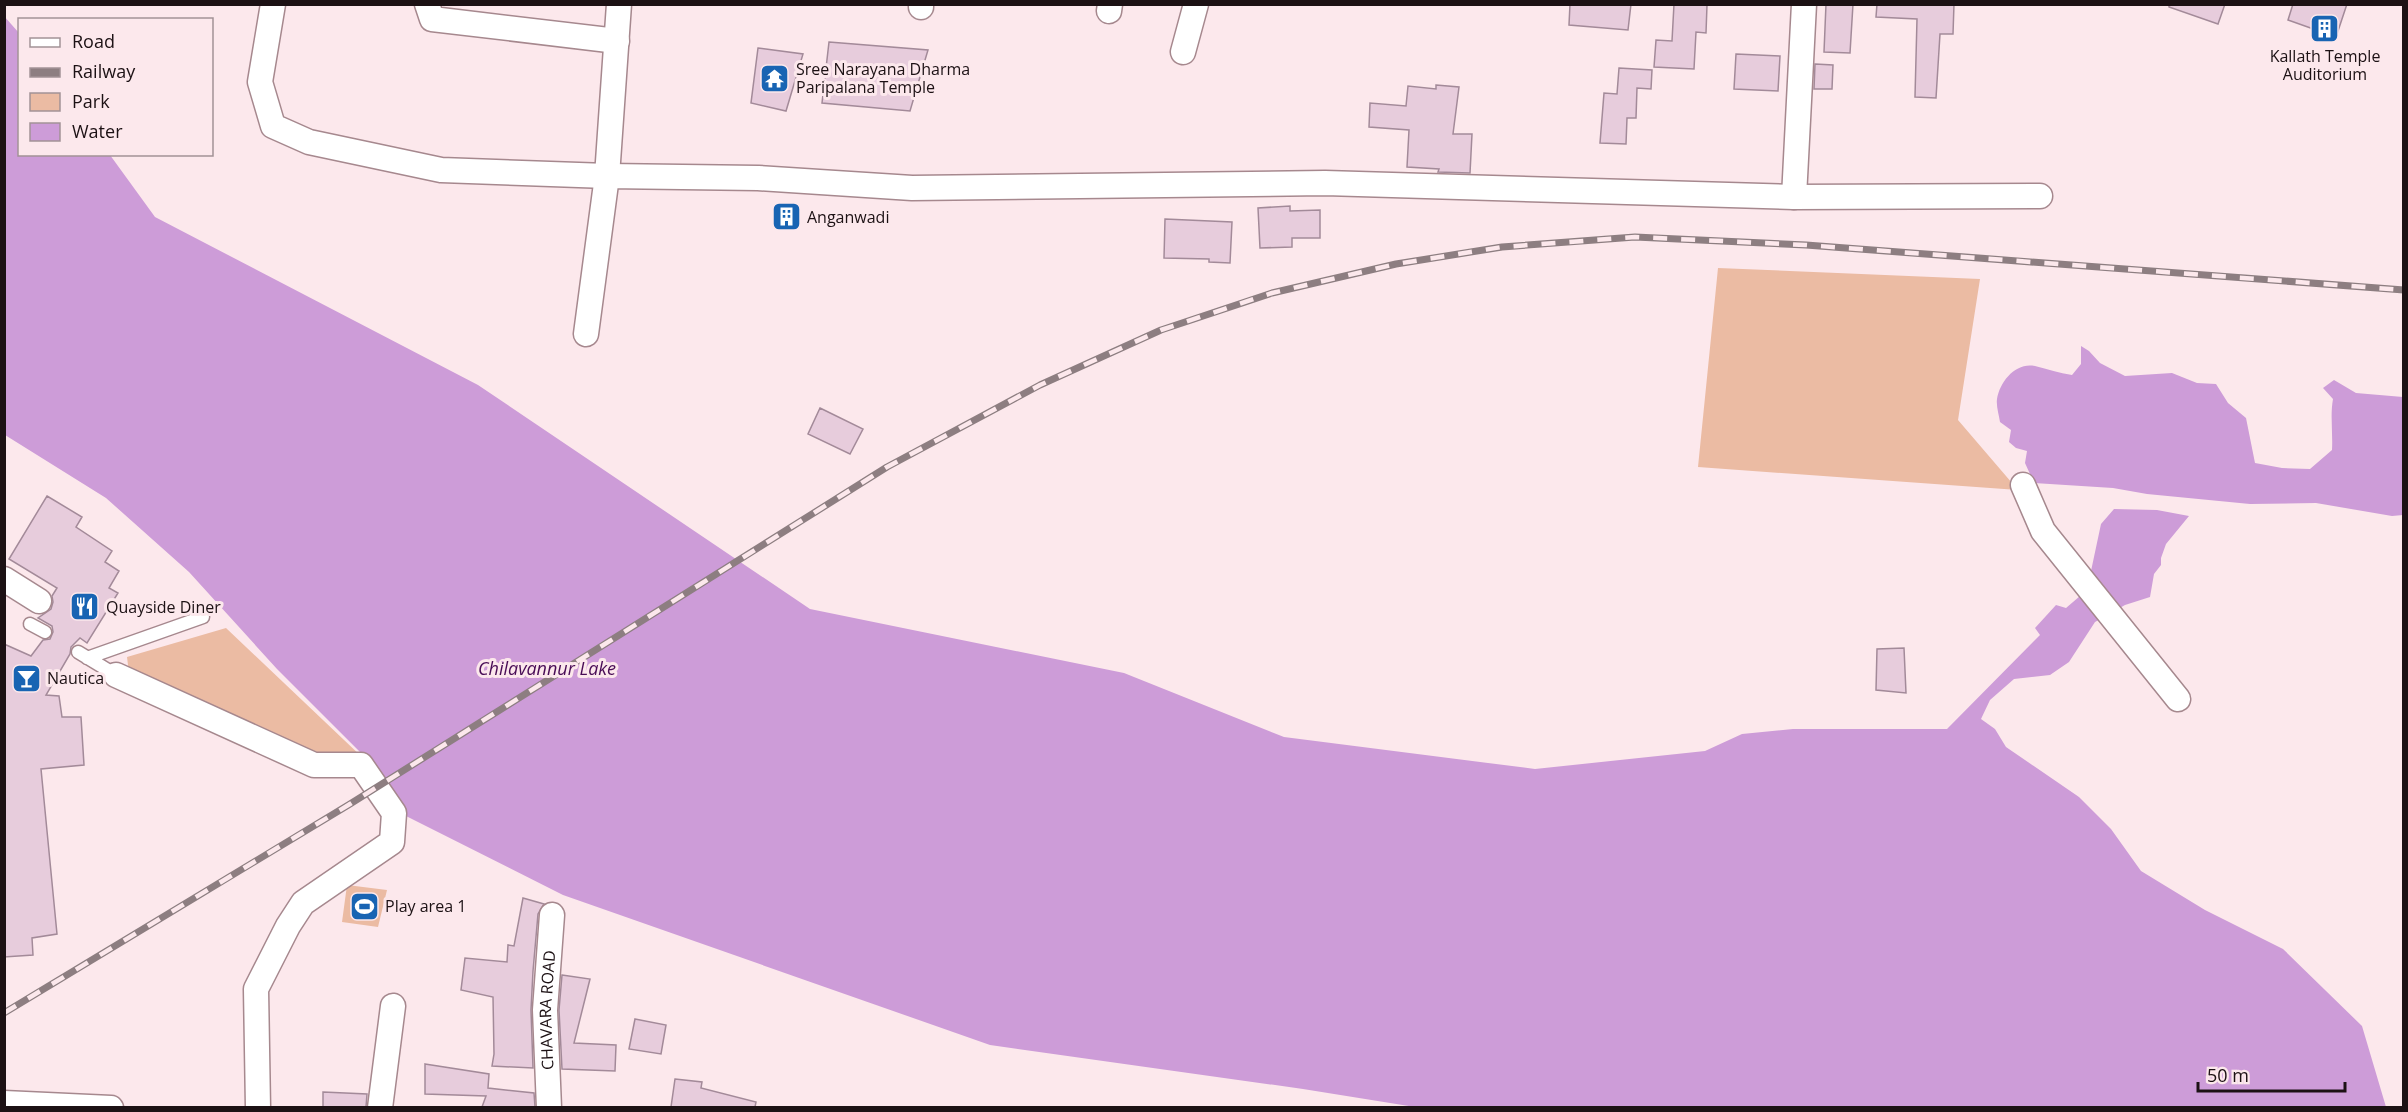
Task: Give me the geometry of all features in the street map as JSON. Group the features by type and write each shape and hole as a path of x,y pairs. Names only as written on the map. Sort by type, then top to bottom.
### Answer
{"street":[{"path":"273,4 260,82 273,126 309,142 441,170 607,176 758,178 912,188 1325,183 1624,194 1794,197 2040,196"},
{"path":"427,4 432,19 617,41"},
{"path":"586,334 607,176 619,4"},
{"path":"1183,52 1196,4"},
{"path":"1794,197 1804,4"},
{"path":"2023,485 2043,531 2178,699"},
{"path":"4,579 39,601"},
{"path":"116,675 314,765 362,765 394,813 392,842 303,903 288,926 256,989 258,1107"},
{"name":"CHAVARA ROAD","path":"549,1107 545,1010 552,915"},
{"path":"380,1107 393,1006"},
{"path":"4,1103 111,1107"}],"lane":[{"path":"116,675 82,655 203,617"},
{"path":"30,624 45,632"}],"green space":[{"path":"1718,268 1980,279 1958,420 2018,490 1698,467"},
{"path":"226,628 363,758 316,754 129,673 127,657"},
{"name":"Play area 1","path":"347,885 387,890 378,927 342,922"}],"water":[{"name":"Chilavannur Lake","path":"4,16 18,32 18,156 111,156 155,217 478,385 810,609 1124,673 1284,737 1535,769 1705,751 1742,734 1793,729 1947,729 2040,635 2035,628 2056,605 2066,608 2080,596 2091,571 2101,524 2114,509 2157,510 2189,516 2166,544 2161,565 2154,574 2150,597 2125,605 2095,622 2069,662 2050,675 2014,679 1990,700 1981,719 1995,729 2006,747 2079,797 2111,829 2141,871 2205,910 2283,949 2362,1026 2386,1107 1415,1107 990,1045 563,895 404,815 378,770 277,669 189,572 106,498 5,435"},
{"path":"2081,346 2100,363 2125,376 2172,373 2197,383 2216,384 2228,403 2246,418 2255,463 2282,468 2310,469 2332,450 2333,399 2323,388 2334,380 2356,393 2403,397 2403,515 2392,516 2316,503 2250,504 2147,494 2113,488 2034,483 2025,463 2027,451 2016,448 2009,442 2011,430 2000,422 1997,405 1999,392 2010,374 2021,367 2035,366 2072,375 2081,364"}],"building":[{"path":"1570,4 1631,4 1628,30 1569,25"},
{"path":"1674,4 1707,5 1706,33 1696,32 1694,69 1654,67 1656,40 1672,41"},
{"path":"1826,4 1853,4 1850,53 1824,52"},
{"path":"1877,4 1954,4 1953,34 1940,34 1936,98 1915,97 1917,19 1876,17"},
{"path":"2169,4 2225,4 2218,24 2169,7"},
{"name":"Kallath Temple Auditorium","path":"2293,4 2347,4 2336,37 2288,20"},
{"path":"829,42 928,50 910,111 822,103"},
{"name":"Sree Narayana Dharma Paripalana Temple","path":"758,48 803,54 786,111 751,103"},
{"path":"1736,54 1780,56 1778,91 1734,89"},
{"path":"1815,64 1833,65 1832,89 1814,89"},
{"path":"1619,68 1652,70 1651,89 1637,88 1636,118 1627,118 1626,144 1600,143 1604,93 1617,94"},
{"path":"1436,85 1459,87 1453,134 1472,134 1470,173 1438,172 1439,169 1407,167 1409,130 1369,127 1370,103 1406,106 1408,86 1436,89"},
{"path":"1290,206 1290,211 1320,210 1320,238 1292,238 1292,247 1260,248 1258,208"},
{"name":"Anganwadi","path":"780,208 792,210 795,227 777,224"},
{"path":"1165,219 1232,222 1230,263 1209,262 1209,259 1164,258"},
{"path":"820,408 863,429 850,454 808,434"},
{"path":"47,496 82,517 76,527 112,551 105,562 119,571 109,588 118,593 87,643 80,638 71,647 70,654 46,695 59,696 62,717 81,717 84,765 41,769 57,934 32,938 33,955 4,957 4,644 31,656 43,640 50,639 53,632 52,626 38,618 51,609 52,596 57,588 9,559"},
{"path":"1904,648 1906,693 1876,690 1877,649"},
{"path":"523,898 544,904 538,914 533,971 531,1010 533,1068 492,1066 494,1054 493,997 461,990 465,958 507,962 508,945 514,946"},
{"path":"562,975 590,979 574,1043 616,1045 615,1071 562,1069 559,1010"},
{"path":"635,1019 666,1025 661,1054 629,1049"},
{"path":"425,1064 489,1074 488,1088 534,1093 535,1107 482,1107 486,1096 425,1094"},
{"path":"675,1079 702,1082 701,1088 756,1102 755,1107 671,1107"},
{"path":"323,1092 367,1094 366,1107 323,1107"}],"railway":[{"path":"4,1013 350,804 887,467 1040,385 1161,330 1272,293 1396,264 1502,247 1635,237 1806,245 2404,290"}],"place":[{"name":"Kallath Temple Auditorium","path":"2325,28"},
{"name":"Sree Narayana Dharma Paripalana Temple","path":"775,78"},
{"name":"Anganwadi","path":"786,217"},
{"name":"Quayside Diner","path":"85,607"},
{"name":"Nautica","path":"26,678"},
{"name":"Play area 1","path":"364,906"}]}
